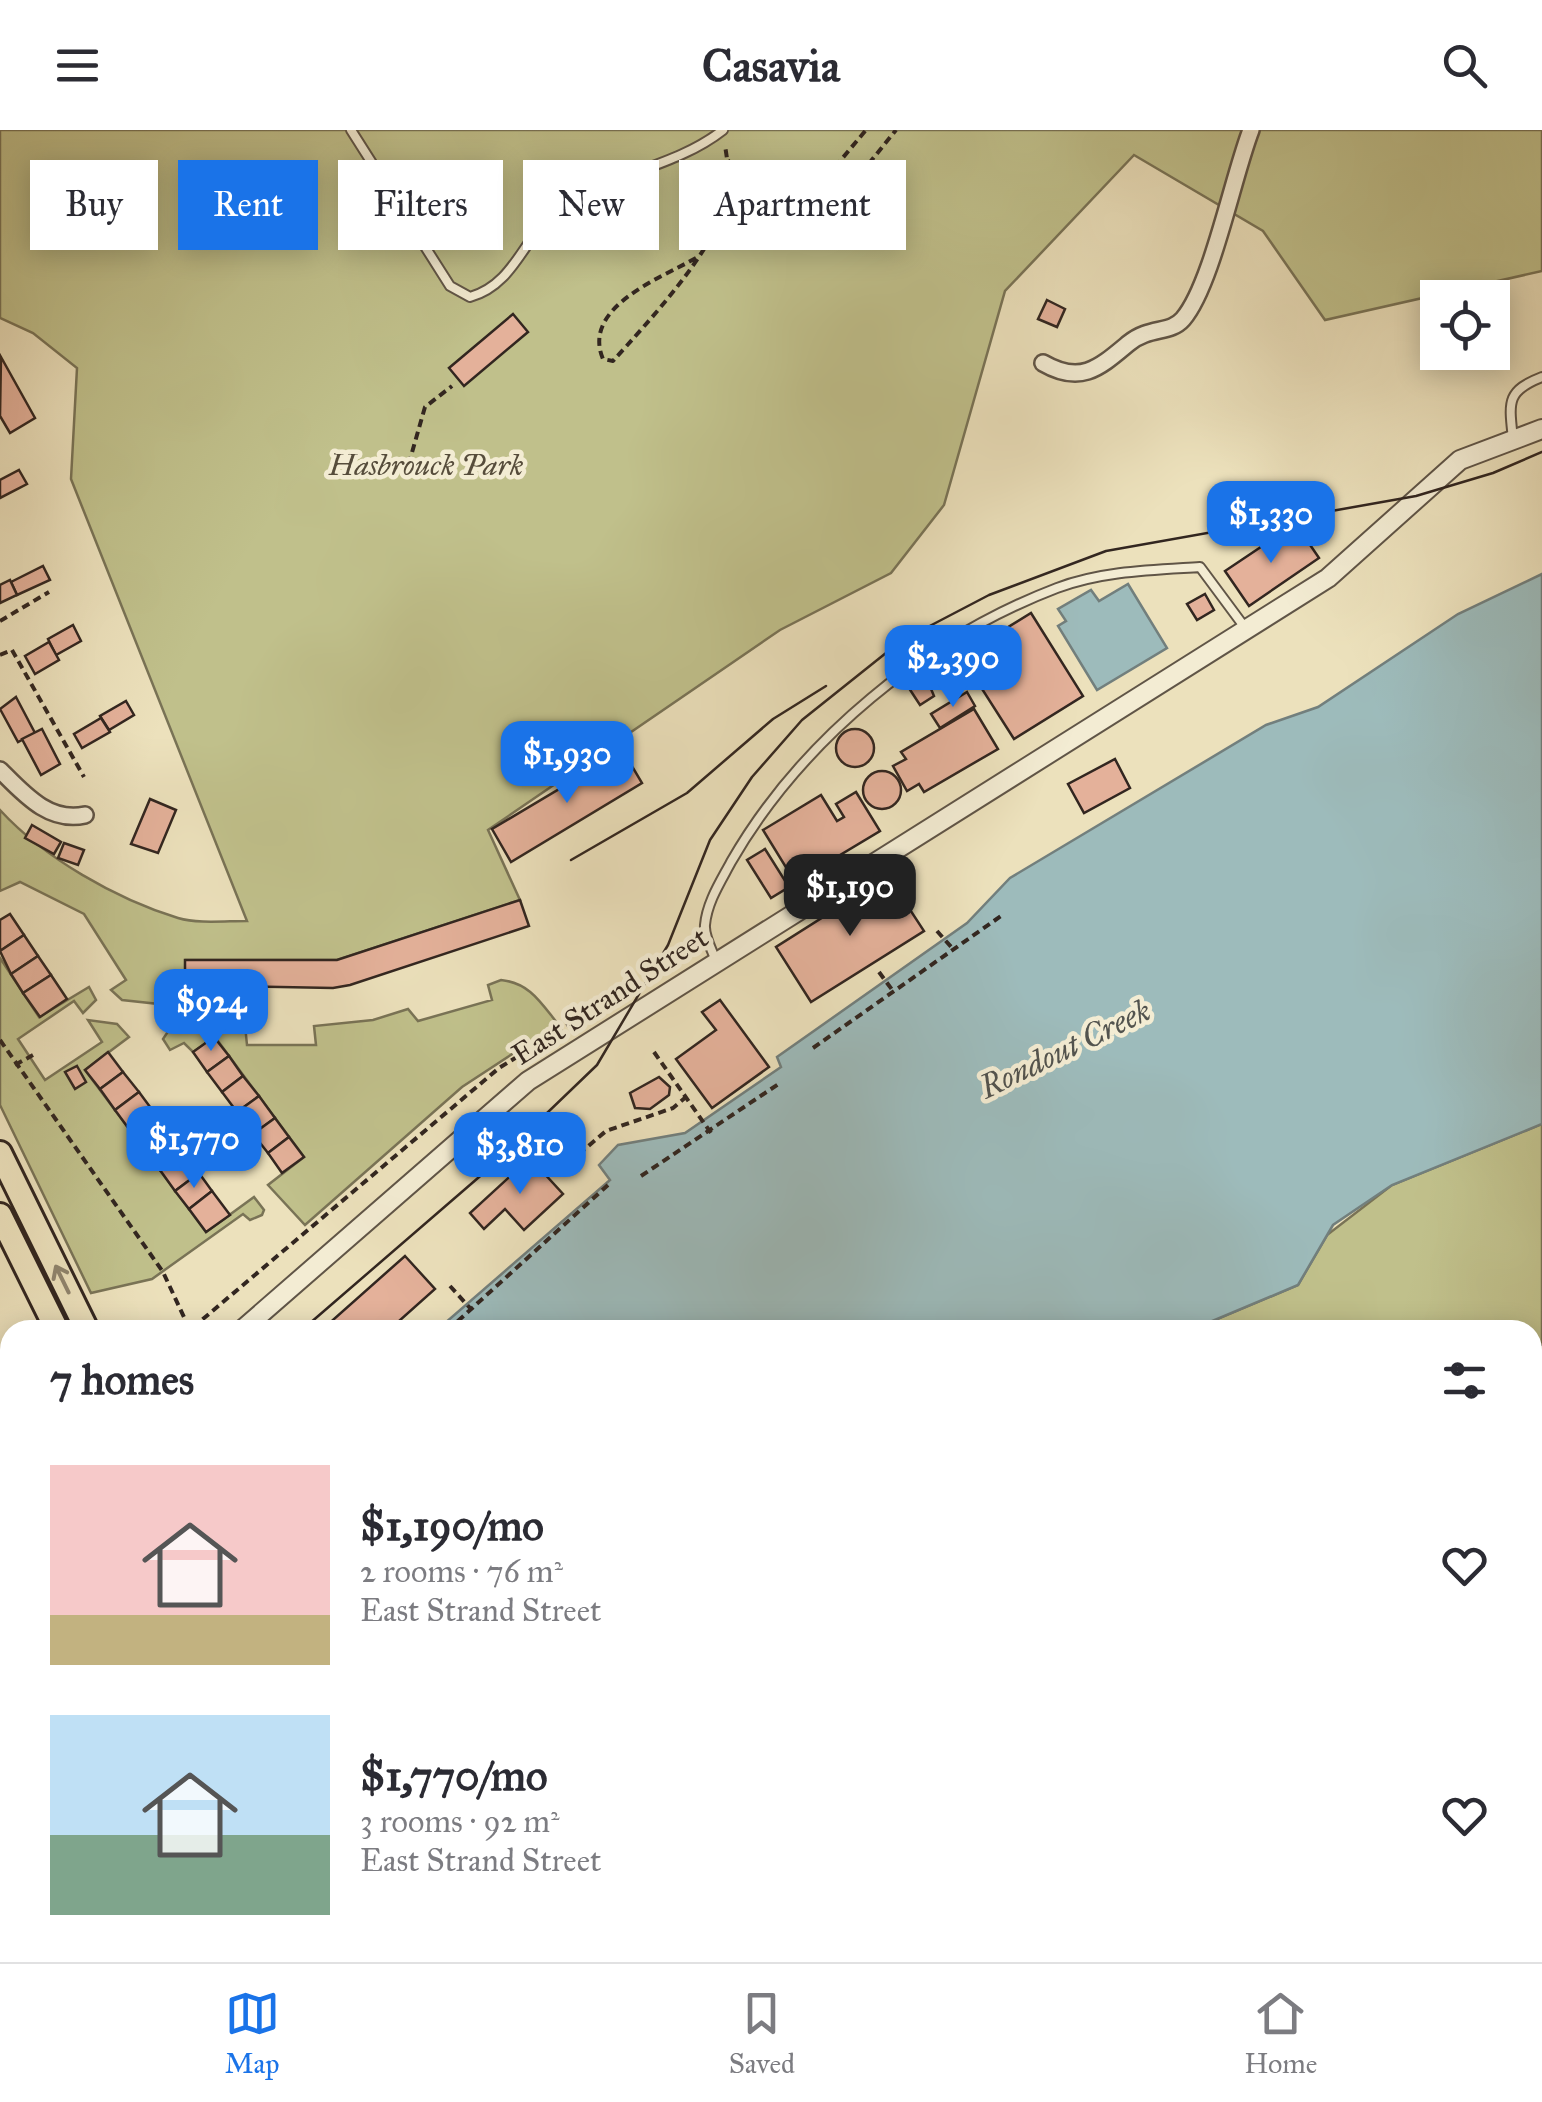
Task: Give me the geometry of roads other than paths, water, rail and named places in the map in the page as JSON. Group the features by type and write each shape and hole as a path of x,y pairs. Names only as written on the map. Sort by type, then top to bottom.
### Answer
{"main road":[{"path":"0,1153 83,1320"},
{"path":"0,1216 53,1320"}],"street":[{"path":"1043,363 1072,376 1088,375 1140,334 1172,328 1185,317 1212,257 1251,130"},
{"name":"East Strand Street","path":"253,1320 528,1081 1338,570 1451,467 1513,438 1542,430"},
{"path":"0,770 48,813 71,818 85,815"}],"lane":[{"path":"351,130 450,286 470,297 502,280 562,206 696,149 723,130"},
{"path":"1513,438 1513,394 1519,386 1542,377"},
{"path":"716,961 704,928 714,893 759,813 901,673 979,623 1060,586 1124,572 1200,568 1246,629"}],"water":[{"name":"Rondout Creek","path":"1542,574 1542,1124 1392,1185 1333,1225 1298,1285 1215,1320 449,1320 610,1180 599,1165 618,1145 685,1133 781,1067 777,1057 967,923 1010,878 1266,725 1318,707 1458,614"},
{"path":"1128,584 1167,648 1097,690 1058,626 1066,621 1058,609 1091,590 1099,601"}],"tram line":[{"path":"314,1320 493,1165 597,1065 668,945 710,840 752,777 802,720 901,641 989,595 1106,551 1416,496 1493,473 1542,452"},
{"path":"571,860 687,793 773,719 826,686"}],"park label":[{"name":"Hasbrouck Park","path":"426,465"}]}
